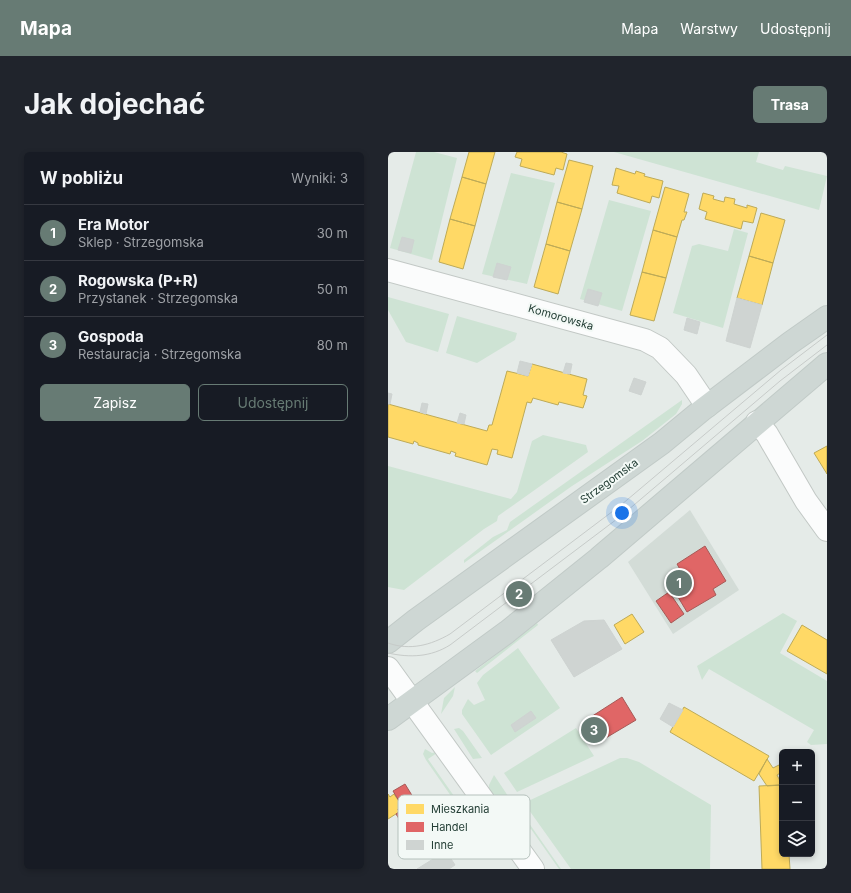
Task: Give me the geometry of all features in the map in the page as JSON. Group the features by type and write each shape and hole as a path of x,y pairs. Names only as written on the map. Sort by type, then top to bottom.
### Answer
{"main road":[{"name":"Strzegomska","path":"388,642 416,620 662,442 790,343 827,317"},
{"path":"388,719 514,627 599,558 827,364"}],"street":[{"name":"Komorowska","path":"388,270 645,340 660,348 686,376 707,406"},
{"path":"757,422 767,434 806,501 827,530"},
{"path":"388,668 481,795"},
{"path":"526,859 533,869"}],"shaded area":[{"path":"690,510 739,590 673,634 628,562"}],"green space":[{"path":"416,152 434,152 457,158 432,260 390,248"},
{"path":"614,152 759,152 756,162 783,170 785,166 827,176 819,210"},
{"path":"511,173 555,183 527,284 482,274"},
{"path":"609,200 651,211 622,311 580,299"},
{"path":"734,229 748,233 723,328 673,313 692,246 699,244 728,251"},
{"path":"388,297 449,314 438,352 406,342 388,310"},
{"path":"457,316 517,333 515,340 477,363 446,353"},
{"path":"682,400 682,404 676,414 642,441 572,486 464,563 464,560 493,537 507,530 510,522"},
{"path":"543,435 586,445 588,452 498,516 497,521 484,529 404,590 388,587 388,466 511,499 517,492 532,441"},
{"path":"783,613 797,621 780,653 827,681 827,744 811,745 807,742 814,730 709,669 702,680 697,666"},
{"path":"537,623 538,625 477,673 475,671"},
{"path":"518,648 560,708 491,755 462,714 462,710 468,699 474,705 485,700 477,683 483,675"},
{"path":"455,687 453,696 441,714 444,698"},
{"path":"459,728 463,731 482,758 473,759 454,729"},
{"path":"576,728 594,756 517,792 504,773"},
{"path":"425,749 432,753 440,751 428,759 453,795 450,795 423,754"},
{"path":"620,758 627,758 639,762 711,805 710,869 571,869 530,811 530,800"},
{"path":"494,775 507,795 495,795 489,793 489,785"},
{"path":"530,825 561,869 559,869 531,829 530,830"}],"building: Mieszkania":[{"path":"469,152 495,152 486,184 462,177"},
{"path":"517,152 561,152 567,154 563,170 556,168 554,175 520,166 522,159 515,157"},
{"path":"569,160 593,166 582,209 557,202"},
{"path":"616,168 635,174 636,171 645,174 644,176 663,181 659,198 652,196 650,203 617,193 619,186 612,185"},
{"path":"462,177 486,184 475,226 450,219"},
{"path":"665,187 689,194 684,212 687,212 684,220 682,220 677,237 653,230"},
{"path":"703,193 714,196 713,199 724,202 725,197 735,199 734,204 747,208 747,205 757,208 753,223 743,221 741,229 705,219 707,212 699,209"},
{"path":"557,202 582,209 570,251 546,244"},
{"path":"761,213 785,220 773,263 749,256"},
{"path":"450,219 475,226 463,269 439,262"},
{"path":"653,230 677,237 666,278 642,272"},
{"path":"546,244 570,251 558,294 534,287"},
{"path":"749,256 773,263 762,305 737,298"},
{"path":"642,272 666,278 654,321 630,315"},
{"path":"532,364 587,379 583,395 587,396 583,408 559,402 558,405 533,398 531,403 527,402 512,458 497,454 498,450 492,449 487,465 455,456 456,453 451,451 450,454 418,445 418,443 414,441 413,444 388,437 388,404 487,431 489,425 492,425 507,371 528,376"},
{"path":"827,446 827,474 814,453"},
{"path":"632,614 644,632 625,644 614,625"},
{"path":"802,625 827,640 827,674 787,651"},
{"path":"684,707 769,756 754,781 670,732"},
{"path":"767,759 773,768 779,765 779,774 777,775 779,785 767,786 759,774"},
{"path":"779,785 779,857 789,857 790,869 762,869 759,786"},
{"path":"388,794 390,797 394,794 398,800 398,813 388,819"}],"building: Handel":[{"path":"705,546 726,581 713,589 716,595 687,612 669,582 682,573 677,564"},
{"path":"669,592 684,614 671,623 656,601"},
{"path":"622,697 636,720 604,739 599,732 593,736 583,722"},
{"path":"405,784 412,795 398,795 398,799 393,791"}],"building: Inne":[{"path":"402,237 414,240 411,253 398,250"},
{"path":"497,263 511,267 507,280 493,277"},
{"path":"588,289 602,293 598,306 584,302"},
{"path":"737,298 762,305 750,348 726,341"},
{"path":"687,318 700,322 697,334 684,330"},
{"path":"520,361 532,364 528,376 517,373"},
{"path":"566,363 572,364 570,374 563,373"},
{"path":"634,378 646,382 641,395 629,391"},
{"path":"388,393 392,394 390,404 388,404"},
{"path":"422,403 428,404 426,414 420,412"},
{"path":"460,413 466,415 464,424 457,423"},
{"path":"604,620 622,649 574,677 551,640 584,621"},
{"path":"669,703 683,710 673,727 660,719"},
{"path":"531,711 536,718 515,732 511,725"},
{"path":"433,859 451,859 455,865 449,869 417,869"}],"tram line":[{"path":"388,643 404,647 420,646 450,634 621,505 781,370 827,335"},
{"path":"388,653 404,656 428,654 450,645 621,516 780,381 827,345"}],"place":[{"name":"Era Motor","path":"679,583"},
{"name":"Rogowska (P+R)","path":"519,594"},
{"name":"Gospoda","path":"594,730"}]}
